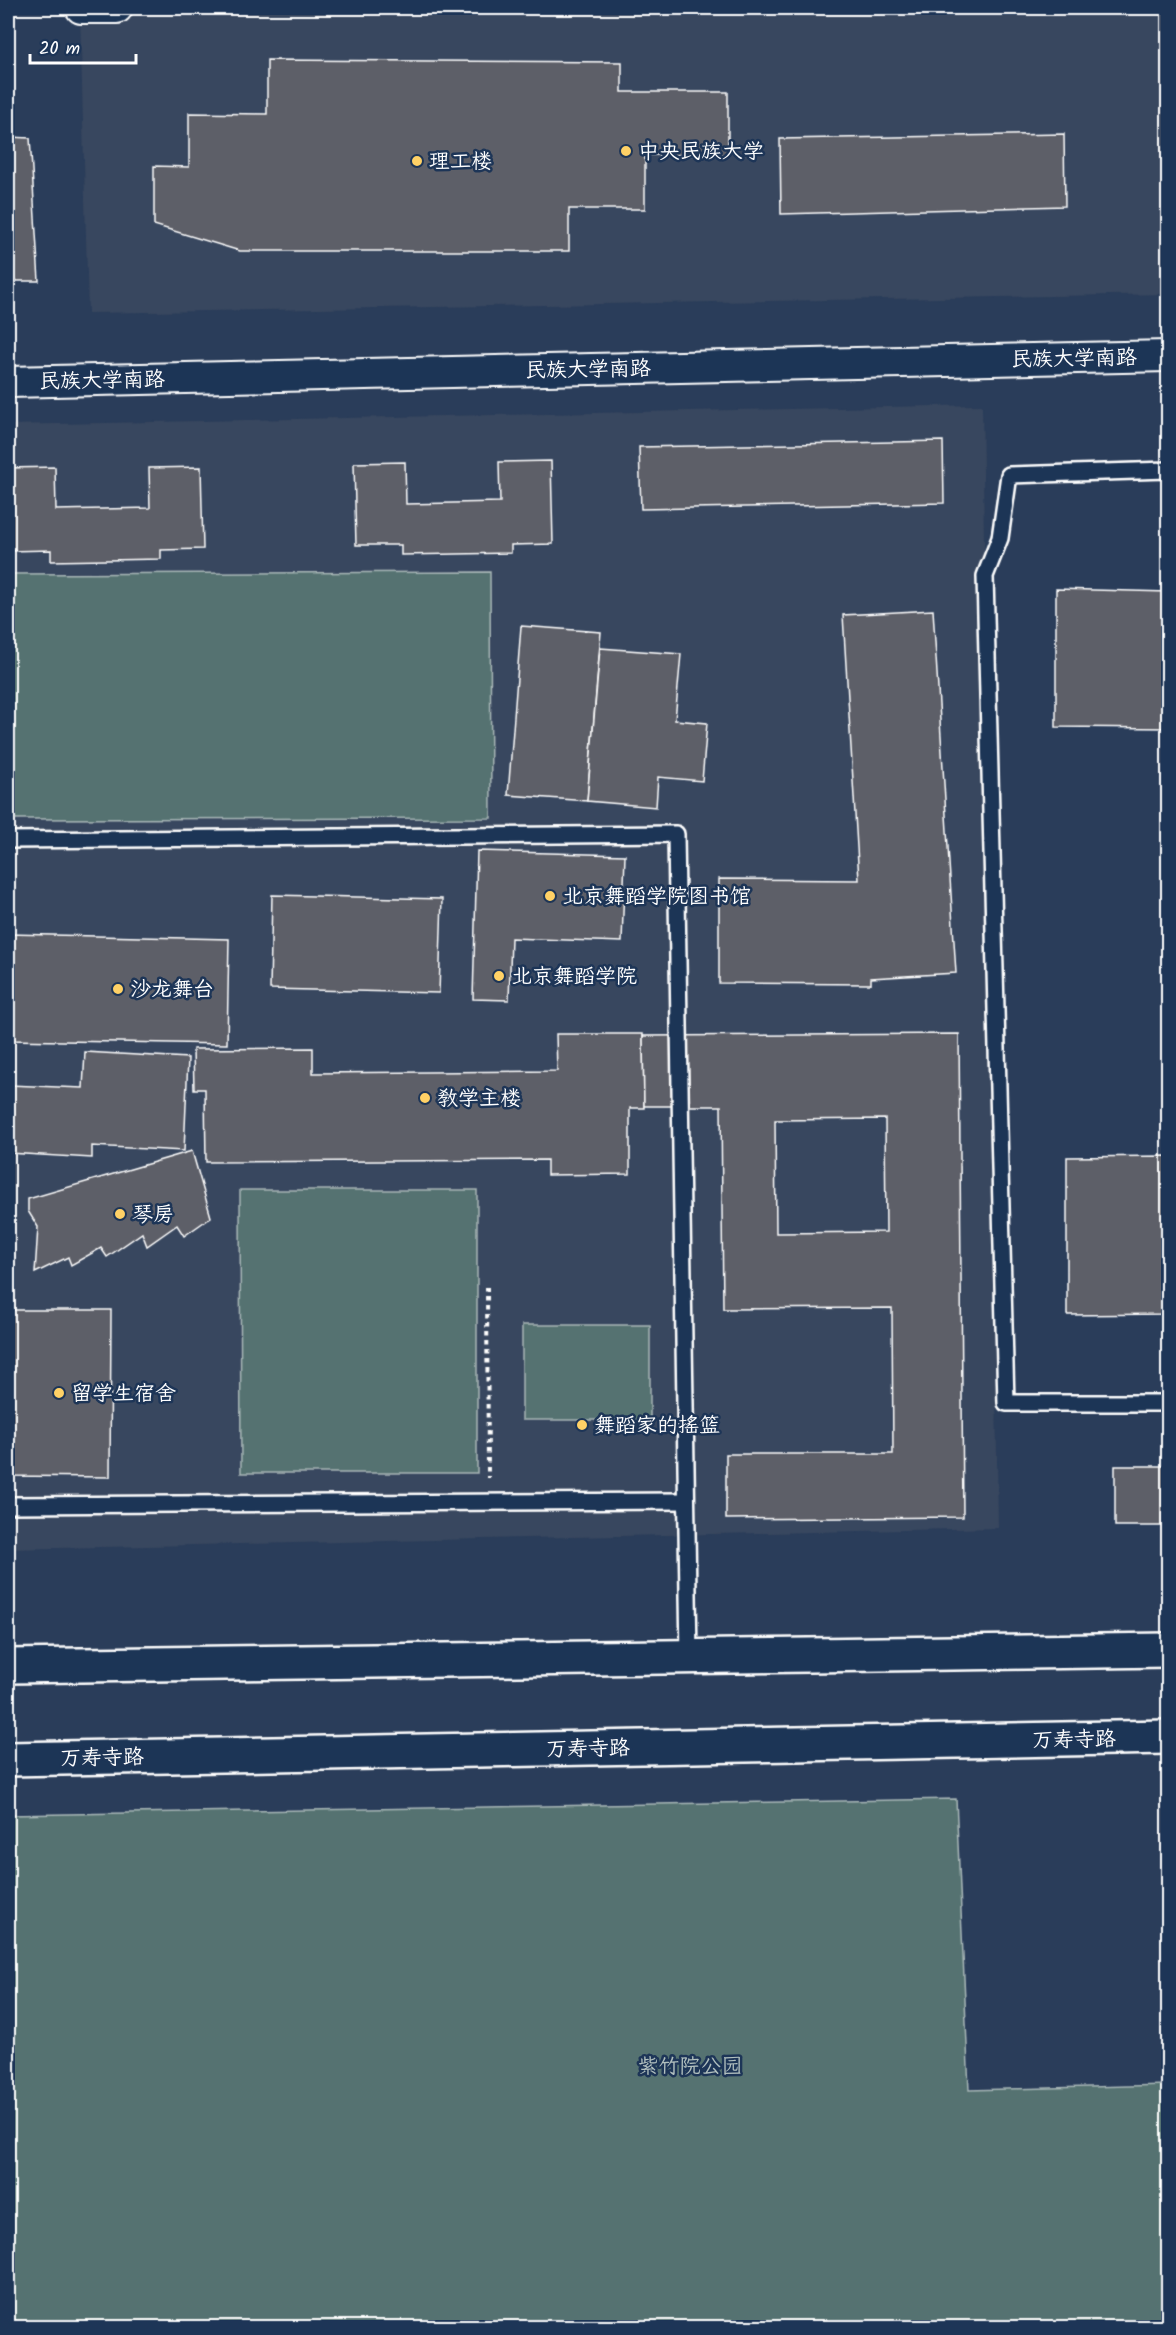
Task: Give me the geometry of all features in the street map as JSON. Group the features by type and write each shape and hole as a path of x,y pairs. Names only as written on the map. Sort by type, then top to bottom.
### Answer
{"street":[{"path":"81,8 117,8"},
{"name":"民族大学南路","path":"8,382 1168,356"},
{"path":"8,1666 1168,1650"},
{"name":"万寿寺路","path":"8,1759 1168,1737"}],"lane":[{"path":"1168,470 1009,475 1000,538 985,576 1005,1403 1168,1403"},
{"path":"8,840 676,834 688,1657"},
{"path":"8,1505 686,1501"}],"path":[{"path":"487,1287 488,1503"}],"shaded area":[{"name":"中央民族大学","path":"80,8 1168,8 1168,294 88,313"},
{"name":"北京舞蹈学院","path":"982,405 998,1528 8,1549 8,425"}],"green space":[{"path":"490,572 491,818 8,819 8,574"},
{"path":"240,1190 477,1190 477,1473 241,1473"},
{"path":"522,1325 650,1325 650,1420 522,1420"},
{"name":"紫竹院公园","path":"956,1799 969,2090 1168,2085 1168,2327 8,2327 8,1815"}],"building":[{"name":"理工楼","path":"267,60 622,62 622,92 728,92 728,155 645,155 645,209 569,209 569,251 240,251 154,225 154,166 189,167 189,113 267,114"},
{"path":"1064,134 1065,206 781,214 780,139"},
{"path":"8,137 30,138 39,281 8,281"},
{"path":"943,441 944,503 641,509 639,447"},
{"path":"551,461 553,544 511,545 511,553 401,555 401,545 356,545 354,463 405,462 406,504 500,502 499,462"},
{"path":"55,467 56,510 150,508 149,468 201,467 203,549 161,550 161,559 51,561 51,550 8,551 8,468"},
{"path":"1056,589 1168,592 1168,728 1056,727"},
{"path":"933,610 956,973 871,978 871,984 719,983 719,879 859,880 843,615"},
{"path":"521,626 601,632 587,801 508,795"},
{"path":"600,648 681,654 675,720 707,723 702,781 658,777 656,807 587,801"},
{"path":"477,851 625,855 622,942 511,938 509,1000 473,999"},
{"path":"272,895 442,899 439,993 270,989"},
{"name":"沙龙舞台","path":"8,934 229,939 227,1044 8,1040"},
{"name":"教学主楼","path":"556,1034 643,1034 644,1108 630,1108 630,1174 547,1175 547,1160 206,1162 205,1089 194,1089 193,1049 313,1048 313,1073 557,1071"},
{"path":"959,1034 963,1517 726,1519 726,1454 893,1454 892,1308 723,1309 721,1106 644,1106 643,1036","holes":["885,1119 886,1232 776,1233 775,1120"]},
{"path":"85,1052 188,1058 184,1151 92,1146 92,1158 8,1153 8,1085 83,1088"},
{"name":"琴房","path":"192,1151 211,1217 184,1236 177,1225 147,1246 142,1233 107,1257 101,1248 71,1265 68,1257 35,1273 38,1227 28,1211 28,1199"},
{"path":"1168,1156 1168,1314 1067,1315 1067,1157"},
{"name":"留学生宿舍","path":"8,1310 111,1310 110,1477 8,1476"},
{"path":"1115,1466 1168,1466 1168,1526 1115,1526"}],"place":[{"name":"中央民族大学","path":"626,151"},
{"name":"理工楼","path":"417,161"},
{"name":"北京舞蹈学院图书馆","path":"550,896"},
{"name":"北京舞蹈学院","path":"499,976"},
{"name":"沙龙舞台","path":"118,989"},
{"name":"教学主楼","path":"425,1098"},
{"name":"琴房","path":"120,1214"},
{"name":"留学生宿舍","path":"59,1393"},
{"name":"舞蹈家的摇篮","path":"582,1425"}]}
